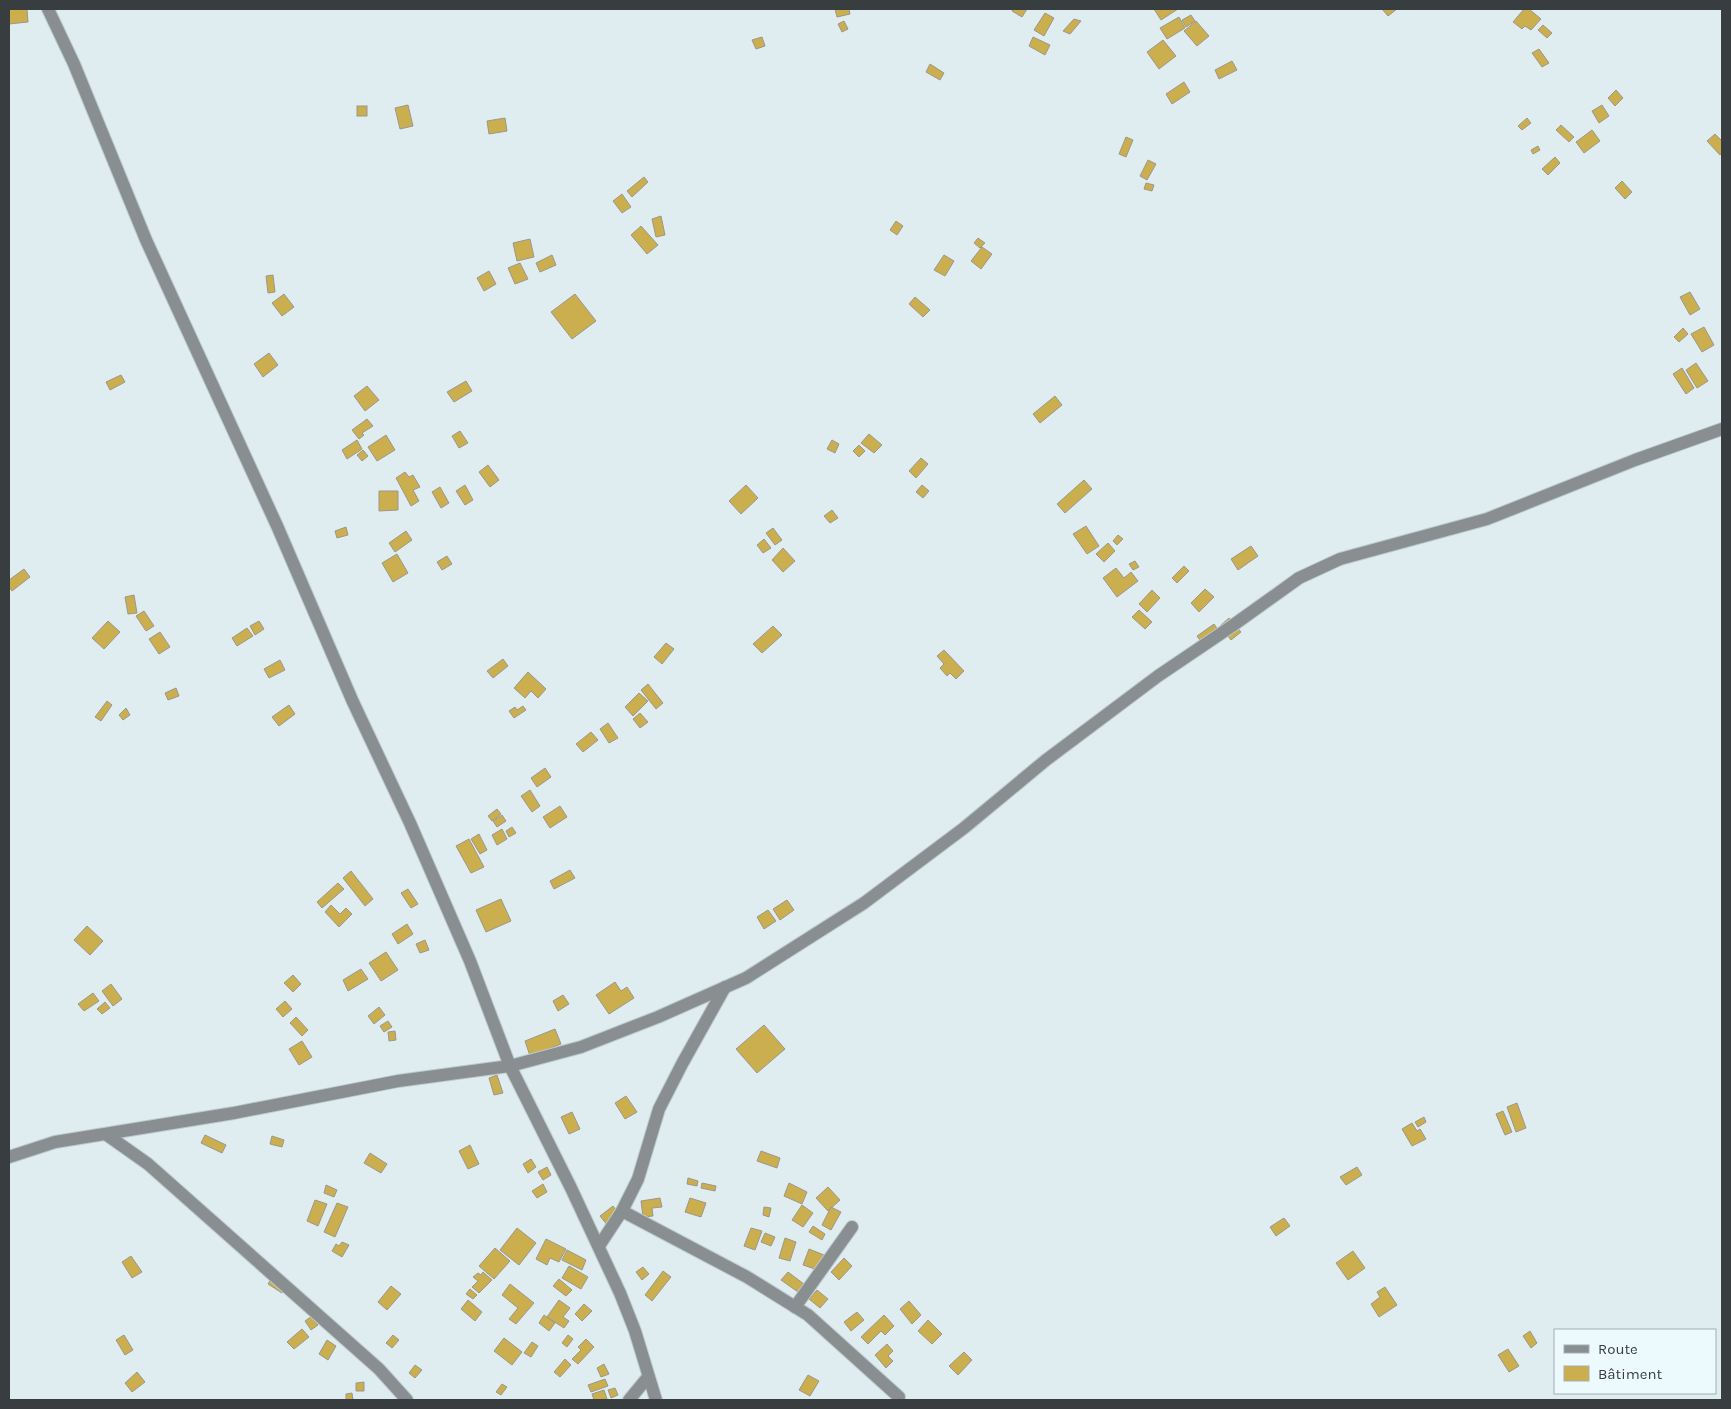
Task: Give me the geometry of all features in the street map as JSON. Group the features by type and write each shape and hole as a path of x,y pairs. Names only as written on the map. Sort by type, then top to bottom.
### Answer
{"street":[{"path":"48,9 74,64 146,240 278,528 353,702 414,832 470,961 510,1066 620,1293 636,1331 656,1400"},
{"path":"9,1157 55,1142 234,1113 398,1081 510,1066 581,1047 658,1017 746,978 864,903 964,828 1046,760 1158,676 1299,578 1340,559 1487,519 1635,460 1722,429"},
{"path":"598,1246 622,1211 638,1179 659,1109 725,987"},
{"path":"107,1135 148,1164 379,1369 407,1400"},
{"path":"622,1211 748,1277 808,1315 899,1397"},
{"path":"795,1307 852,1227"},
{"path":"629,1400 648,1377"}],"building":[{"path":"9,9 27,9 28,22 9,24"},
{"path":"835,9 849,9 850,14 837,17"},
{"path":"1013,9 1027,9 1022,17 1012,11"},
{"path":"1154,9 1178,9 1161,20"},
{"path":"1382,9 1397,9 1388,16"},
{"path":"1524,9 1529,9 1541,19 1531,30 1525,26 1522,29 1513,22"},
{"path":"1045,13 1054,18 1044,36 1034,30"},
{"path":"1191,15 1195,21 1186,27 1182,20"},
{"path":"1179,17 1185,28 1167,39 1160,28"},
{"path":"1074,19 1081,21 1070,34 1063,31"},
{"path":"844,21 848,29 842,32 838,24"},
{"path":"1196,21 1209,36 1197,46 1184,31"},
{"path":"1543,25 1552,33 1547,38 1538,30"},
{"path":"762,37 765,46 756,49 752,40"},
{"path":"1033,37 1050,45 1045,55 1029,46"},
{"path":"1163,40 1176,56 1159,69 1147,52"},
{"path":"1539,49 1549,63 1542,67 1532,53"},
{"path":"1232,61 1237,70 1219,79 1215,70"},
{"path":"930,64 944,73 940,80 926,72"},
{"path":"1184,82 1190,92 1172,104 1166,94"},
{"path":"1616,90 1623,98 1615,106 1608,98"},
{"path":"408,105 413,126 400,129 395,108"},
{"path":"1602,105 1609,116 1599,123 1592,111"},
{"path":"357,106 367,106 367,116 357,116"},
{"path":"505,118 507,131 489,134 487,121"},
{"path":"1527,118 1531,123 1522,130 1518,126"},
{"path":"1561,125 1574,137 1569,142 1556,130"},
{"path":"1592,130 1600,141 1584,153 1576,142"},
{"path":"1715,134 1722,141 1722,153 1720,155 1707,141"},
{"path":"1126,137 1133,140 1126,157 1119,154"},
{"path":"1538,146 1540,150 1533,154 1531,150"},
{"path":"1555,157 1560,163 1548,175 1542,169"},
{"path":"1148,160 1156,164 1147,180 1140,176"},
{"path":"644,177 648,182 632,197 627,191"},
{"path":"1622,181 1632,192 1625,199 1615,188"},
{"path":"1146,183 1154,185 1152,191 1144,189"},
{"path":"622,194 631,207 622,213 613,201"},
{"path":"661,216 665,235 656,237 652,219"},
{"path":"896,221 903,226 897,235 890,230"},
{"path":"641,226 658,245 647,254 631,235"},
{"path":"978,238 985,243 980,248 974,243"},
{"path":"530,239 534,257 517,261 513,243"},
{"path":"982,247 992,254 981,269 971,261"},
{"path":"552,255 556,265 540,272 536,263"},
{"path":"944,255 954,261 945,276 934,270"},
{"path":"520,263 528,279 515,284 508,268"},
{"path":"489,271 496,284 484,291 477,278"},
{"path":"273,275 275,292 268,293 266,276"},
{"path":"1690,292 1700,309 1690,315 1680,297"},
{"path":"284,294 294,307 282,316 272,303"},
{"path":"575,294 596,321 572,339 551,312"},
{"path":"915,297 930,310 923,317 909,304"},
{"path":"1704,327 1714,345 1702,352 1691,334"},
{"path":"1683,328 1688,334 1679,342 1674,337"},
{"path":"269,353 278,365 263,377 254,364"},
{"path":"1696,363 1708,381 1697,388 1686,370"},
{"path":"1682,368 1694,388 1686,394 1673,374"},
{"path":"121,375 125,382 110,390 106,382"},
{"path":"466,381 472,391 454,402 447,392"},
{"path":"367,386 379,400 365,411 354,396"},
{"path":"1055,396 1062,405 1040,423 1033,414"},
{"path":"367,419 373,426 362,433 364,435 359,439 352,430"},
{"path":"460,431 468,443 459,448 452,436"},
{"path":"869,434 882,445 874,453 861,443"},
{"path":"386,435 395,450 377,461 368,447"},
{"path":"357,440 362,449 347,459 342,450"},
{"path":"832,440 839,444 835,453 827,449"},
{"path":"859,445 865,451 859,457 853,451"},
{"path":"363,450 368,456 362,461 357,455"},
{"path":"921,458 928,464 916,478 909,471"},
{"path":"488,465 499,480 490,487 479,472"},
{"path":"405,472 409,477 413,475 420,487 413,490 419,501 411,506 396,478"},
{"path":"1084,480 1092,489 1065,513 1057,504"},
{"path":"465,485 473,500 465,505 456,491"},
{"path":"746,485 758,498 741,514 729,501"},
{"path":"922,485 929,491 923,498 916,492"},
{"path":"440,487 449,503 441,508 432,492"},
{"path":"379,491 398,491 398,510 379,511"},
{"path":"832,510 838,518 830,523 824,516"},
{"path":"1086,526 1099,546 1087,554 1073,534"},
{"path":"346,527 348,535 337,538 335,531"},
{"path":"773,528 782,540 775,545 766,533"},
{"path":"406,531 412,540 395,552 389,543"},
{"path":"1118,535 1123,539 1117,545 1113,541"},
{"path":"764,539 771,548 763,553 757,545"},
{"path":"1108,543 1115,551 1104,562 1096,554"},
{"path":"1251,546 1258,556 1238,570 1231,559"},
{"path":"783,548 795,561 783,572 772,560"},
{"path":"397,554 408,573 393,582 382,563"},
{"path":"447,556 452,564 442,570 437,562"},
{"path":"1135,561 1139,567 1133,570 1129,564"},
{"path":"1184,566 1189,571 1177,583 1172,578"},
{"path":"1116,568 1124,578 1131,572 1138,581 1117,597 1103,578"},
{"path":"24,569 30,577 12,591 9,587 9,580"},
{"path":"1205,589 1214,597 1199,612 1191,603"},
{"path":"1152,590 1160,598 1147,612 1139,604"},
{"path":"134,595 137,613 128,614 125,597"},
{"path":"1139,610 1152,622 1145,629 1132,617"},
{"path":"144,611 154,626 146,631 136,616"},
{"path":"1229,618 1241,632 1231,640 1220,626"},
{"path":"108,621 120,632 104,649 92,638"},
{"path":"259,621 264,629 255,635 250,626"},
{"path":"1214,624 1221,634 1204,646 1197,636"},
{"path":"773,626 782,635 762,653 753,644"},
{"path":"247,628 253,636 237,646 232,638"},
{"path":"160,632 170,647 159,654 149,639"},
{"path":"666,643 674,649 662,664 654,657"},
{"path":"944,650 964,671 956,679 950,673 947,676 940,668 944,664 937,656"},
{"path":"503,659 508,666 493,678 487,671"},
{"path":"280,660 285,670 269,678 264,669"},
{"path":"528,672 546,689 538,698 531,691 525,698 514,688"},
{"path":"648,684 663,703 656,709 641,690"},
{"path":"176,688 179,696 168,700 165,693"},
{"path":"639,693 648,701 633,716 625,707"},
{"path":"107,701 112,705 101,721 95,717"},
{"path":"289,705 295,714 279,726 272,717"},
{"path":"523,706 526,710 514,718 509,711 515,707 517,710"},
{"path":"126,708 130,715 123,720 119,715"},
{"path":"640,713 648,722 640,728 633,719"},
{"path":"608,723 618,738 609,743 600,729"},
{"path":"591,732 598,740 583,752 576,744"},
{"path":"545,768 551,777 537,787 531,778"},
{"path":"530,790 540,806 532,812 521,796"},
{"path":"560,806 567,817 550,828 543,817"},
{"path":"497,809 501,814 492,821 488,816"},
{"path":"502,815 506,821 497,827 493,821"},
{"path":"512,827 516,833 509,837 506,831"},
{"path":"502,829 507,839 497,845 492,835"},
{"path":"479,834 487,850 480,854 471,839"},
{"path":"469,839 484,867 471,873 456,846"},
{"path":"570,870 575,878 554,889 550,881"},
{"path":"351,871 373,899 365,906 343,878"},
{"path":"338,883 344,889 322,908 317,902"},
{"path":"408,889 418,904 411,908 401,893"},
{"path":"501,899 511,921 486,932 476,910"},
{"path":"787,900 794,910 780,920 773,909"},
{"path":"331,905 340,914 346,908 352,914 339,927 325,912"},
{"path":"768,910 776,921 764,929 757,917"},
{"path":"407,924 413,934 398,944 392,934"},
{"path":"87,926 103,941 90,955 74,940"},
{"path":"425,940 429,950 420,953 416,944"},
{"path":"386,952 398,970 381,981 369,963"},
{"path":"361,969 368,979 348,991 343,980"},
{"path":"293,975 301,984 293,992 284,983"},
{"path":"615,982 621,991 627,987 634,998 609,1014 596,995"},
{"path":"111,984 122,999 113,1006 102,991"},
{"path":"93,993 99,1001 84,1011 78,1004"},
{"path":"563,995 569,1004 558,1011 553,1001"},
{"path":"285,1001 292,1009 283,1017 276,1009"},
{"path":"105,1002 110,1008 102,1014 97,1009"},
{"path":"379,1007 385,1015 374,1024 368,1016"},
{"path":"296,1017 308,1030 302,1036 290,1023"},
{"path":"388,1021 392,1027 384,1032 380,1026"},
{"path":"764,1025 785,1049 757,1073 736,1049"},
{"path":"555,1029 561,1044 530,1056 525,1041"},
{"path":"395,1031 396,1040 389,1041 388,1032"},
{"path":"302,1041 312,1057 299,1065 289,1049"},
{"path":"497,1075 503,1093 494,1095 489,1078"},
{"path":"626,1096 637,1112 625,1119 615,1103"},
{"path":"1517,1103 1526,1128 1516,1132 1507,1107"},
{"path":"1503,1111 1512,1132 1505,1135 1496,1114"},
{"path":"572,1112 580,1129 569,1134 561,1117"},
{"path":"1424,1117 1426,1122 1418,1127 1415,1122"},
{"path":"1412,1123 1417,1131 1420,1129 1426,1139 1412,1146 1402,1129"},
{"path":"205,1135 226,1145 222,1153 201,1143"},
{"path":"272,1136 284,1140 282,1147 270,1144"},
{"path":"470,1145 479,1164 468,1169 459,1151"},
{"path":"761,1151 780,1158 777,1168 757,1161"},
{"path":"370,1153 387,1164 381,1173 364,1163"},
{"path":"531,1159 536,1167 528,1173 523,1164"},
{"path":"547,1167 551,1175 543,1180 538,1172"},
{"path":"1357,1167 1362,1175 1346,1185 1340,1177"},
{"path":"688,1178 698,1181 697,1186 687,1184"},
{"path":"702,1183 716,1186 715,1191 701,1188"},
{"path":"789,1183 807,1192 802,1204 784,1196"},
{"path":"543,1184 547,1192 537,1198 532,1191"},
{"path":"326,1185 337,1190 334,1197 324,1193"},
{"path":"828,1187 840,1200 828,1211 816,1198"},
{"path":"660,1198 662,1207 652,1208 653,1216 643,1217 641,1201"},
{"path":"690,1198 706,1203 701,1217 685,1212"},
{"path":"315,1200 327,1204 318,1226 307,1221"},
{"path":"337,1203 348,1207 335,1237 324,1232"},
{"path":"802,1205 813,1213 803,1227 792,1220"},
{"path":"613,1206 621,1216 608,1226 600,1216"},
{"path":"764,1207 771,1208 769,1217 763,1215"},
{"path":"831,1207 841,1212 831,1230 822,1225"},
{"path":"1284,1218 1290,1226 1276,1236 1270,1227"},
{"path":"813,1226 825,1234 822,1240 809,1232"},
{"path":"517,1228 536,1243 519,1265 500,1250"},
{"path":"751,1228 762,1231 755,1250 744,1246"},
{"path":"765,1233 775,1237 771,1246 761,1242"},
{"path":"785,1238 796,1242 790,1261 779,1258"},
{"path":"546,1239 566,1249 559,1262 550,1258 547,1265 536,1259"},
{"path":"342,1242 349,1245 342,1257 332,1251 336,1244 339,1246"},
{"path":"495,1248 510,1261 494,1279 479,1266"},
{"path":"809,1249 824,1255 818,1270 803,1265"},
{"path":"567,1250 586,1260 582,1270 562,1260"},
{"path":"1353,1251 1365,1268 1348,1280 1336,1263"},
{"path":"131,1256 142,1272 132,1278 122,1262"},
{"path":"844,1258 852,1266 839,1280 831,1272"},
{"path":"569,1266 588,1277 581,1289 562,1278"},
{"path":"643,1267 649,1274 642,1280 636,1272"},
{"path":"663,1271 671,1277 652,1301 645,1295"},
{"path":"483,1272 492,1280 479,1293 472,1287 478,1281 473,1277 478,1273 481,1275"},
{"path":"788,1272 804,1284 798,1292 781,1280"},
{"path":"274,1274 288,1283 282,1293 268,1284"},
{"path":"559,1279 572,1290 566,1296 553,1286"},
{"path":"510,1284 534,1303 516,1324 509,1319 518,1308 502,1295"},
{"path":"391,1286 401,1294 387,1310 378,1302"},
{"path":"1385,1287 1397,1305 1379,1317 1371,1304 1380,1297 1377,1292"},
{"path":"470,1289 477,1295 473,1299 466,1294"},
{"path":"817,1290 828,1299 820,1308 809,1299"},
{"path":"468,1300 482,1312 475,1321 461,1309"},
{"path":"559,1300 570,1308 563,1317 569,1321 564,1328 547,1317"},
{"path":"909,1301 921,1315 912,1324 900,1309"},
{"path":"584,1304 592,1311 582,1321 575,1314"},
{"path":"857,1312 864,1320 851,1331 844,1322"},
{"path":"544,1315 555,1323 549,1331 539,1323"},
{"path":"884,1315 894,1326 885,1335 881,1331 868,1344 861,1337"},
{"path":"312,1316 318,1325 311,1330 305,1321"},
{"path":"928,1320 942,1334 932,1344 918,1331"},
{"path":"302,1329 309,1337 294,1349 287,1342"},
{"path":"1530,1331 1537,1343 1531,1348 1523,1336"},
{"path":"124,1335 133,1350 125,1355 116,1340"},
{"path":"393,1335 399,1340 392,1348 386,1343"},
{"path":"568,1335 573,1339 567,1347 562,1343"},
{"path":"504,1338 522,1352 512,1365 494,1351"},
{"path":"586,1339 594,1347 578,1364 572,1359 581,1350 578,1347"},
{"path":"327,1340 336,1346 328,1360 319,1354"},
{"path":"532,1342 538,1346 531,1357 524,1353"},
{"path":"887,1344 893,1351 888,1356 893,1361 886,1368 875,1355"},
{"path":"1508,1349 1519,1366 1509,1372 1498,1355"},
{"path":"964,1352 972,1360 958,1375 949,1366"},
{"path":"565,1359 571,1365 560,1377 554,1372"},
{"path":"604,1364 609,1374 601,1377 597,1368"},
{"path":"415,1365 422,1370 415,1378 409,1373"},
{"path":"137,1372 145,1382 132,1392 125,1383"},
{"path":"808,1375 819,1381 810,1396 799,1390"},
{"path":"605,1379 608,1386 591,1392 588,1385"},
{"path":"364,1382 364,1391 356,1391 356,1383"},
{"path":"502,1384 507,1387 501,1395 496,1392"},
{"path":"615,1388 618,1395 611,1398 608,1390"},
{"path":"604,1390 607,1399 594,1400 592,1394"},
{"path":"352,1393 353,1400 346,1400 346,1394"}]}
